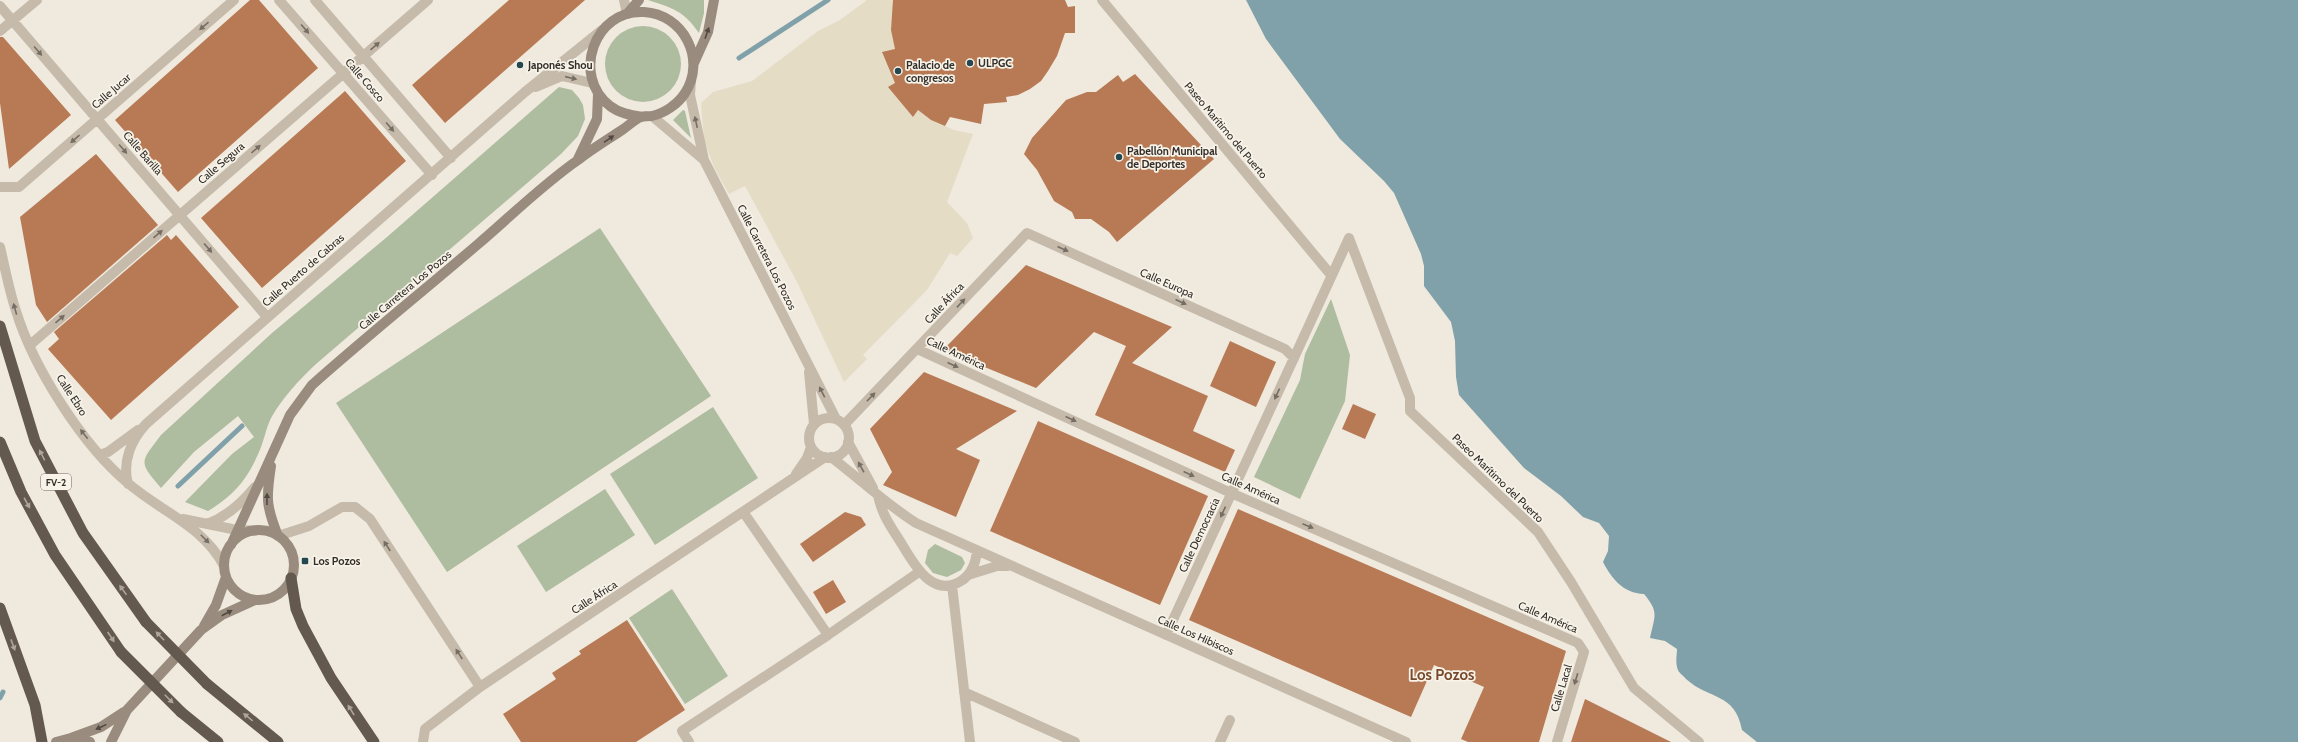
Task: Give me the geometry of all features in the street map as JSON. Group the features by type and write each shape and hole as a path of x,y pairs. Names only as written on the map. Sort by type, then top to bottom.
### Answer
{"highway":[{"name":"FV-2","path":"0,326 35,441 82,533 146,622 207,684 278,742"},
{"path":"0,442 21,492 55,556 121,652 181,712 218,742"},
{"path":"292,578 296,609 303,626 331,678 374,742"},
{"path":"0,608 35,704 42,742"}],"main road":[{"path":"627,14 640,0"},
{"path":"694,63 691,47 686,38 673,22 658,14 643,12 627,14 614,20 602,30 594,42 590,55 589,69 592,83 598,94 610,106 625,114 642,117 652,116 665,111 676,103 685,93 691,80 694,63 708,32 714,0"},
{"path":"577,160 597,120 598,94"},
{"name":"Calle Carretera Los Pozos","path":"272,457 290,415 312,385 577,160 642,117"},
{"path":"231,545 246,533 255,531 266,531 278,536 285,542 293,556 294,568 292,578 279,594 262,600 255,600 238,593 226,577 224,566 226,555 231,545 239,530 258,484 272,457"},
{"path":"272,457 267,488 268,510 278,536"},
{"path":"202,630 216,605 226,577"},
{"path":"56,742 101,727 127,710 202,630 222,615 255,600"},
{"path":"111,742 127,710"},
{"path":"71,738 90,742"}],"street":[{"path":"0,31 37,0"},
{"name":"Calle Jucar","path":"0,187 19,187 234,0"},
{"name":"Calle Cosco","path":"279,0 432,175"},
{"name":"Calle Cosco","path":"315,0 451,158"},
{"name":"Calle Segura","path":"30,345 428,0"},
{"path":"624,0 627,14"},
{"name":"Paseo Marítimo del Puerto","path":"1102,0 1331,275"},
{"name":"Calle Barilla","path":"0,6 268,316"},
{"name":"Calle Puerto de Cabras","path":"128,484 125,468 129,453 140,430 146,424 525,92 602,30"},
{"name":"Calle Puerto de Cabras","path":"525,92 562,76 592,83"},
{"name":"Calle Carretera Los Pozos","path":"691,80 690,95 704,160 808,364 840,422"},
{"name":"Calle Carretera Los Pozos","path":"652,116 704,160"},
{"name":"Calle África","path":"840,422 917,349 1027,233"},
{"name":"Calle Europa","path":"1027,233 1285,349 1294,358"},
{"name":"Paseo Marítimo del Puerto","path":"1294,358 1348,238 1410,398 1410,411 1538,532 1571,582 1634,688 1700,742"},
{"name":"Calle Ebro","path":"0,247 16,312 43,372 71,418 100,455 128,484 179,518 206,539 218,554 224,566"},
{"name":"Calle América","path":"917,349 1231,493 1578,643"},
{"name":"Calle Democracia","path":"1166,635 1294,358"},
{"name":"Calle Carretera Los Pozos","path":"808,364 814,424"},
{"path":"877,493 828,457 814,452 811,447 809,436 814,424 824,418 840,422 847,430 848,442 877,493 882,512 919,572 931,582 940,585 952,584 968,575 997,566 1012,566"},
{"path":"100,455 108,452 146,424"},
{"path":"828,457 842,452 848,442"},
{"name":"Calle África","path":"790,482 804,465 811,447"},
{"name":"Calle África","path":"423,742 426,729 480,687 828,457"},
{"path":"206,524 218,520 236,507 258,484"},
{"name":"Calle Los Hibiscos","path":"877,493 889,505 916,523 1406,742"},
{"path":"278,536 309,526 342,507 355,507 370,519 480,687"},
{"path":"744,513 828,635"},
{"name":"Calle Ebro","path":"179,518 239,530 255,531"},
{"path":"968,575 974,567 977,550"},
{"path":"689,742 682,731 828,635 919,572"},
{"path":"952,584 970,741 959,742"},
{"name":"Calle Lacal","path":"1557,742 1584,652 1578,643"},
{"path":"964,692 1075,742"},
{"path":"1220,742 1230,720"}],"green space":[{"path":"648,0 704,0 704,13 699,33 688,19 676,11"},
{"path":"636,26 650,26 664,32 675,43 681,57 681,71 678,79 670,91 664,96 650,102 636,102 622,96 611,85 605,71 605,57 611,43 622,32"},
{"path":"559,87 572,90 583,105 585,119 578,136 561,154 303,376 286,396 271,418 261,448 250,471 239,486 225,499 208,511 185,502 232,454 254,437 238,416 194,452 161,488 148,472 144,462 149,451 161,435 272,333 387,237"},
{"path":"683,110 685,111 691,138 673,120"},
{"path":"600,228 711,396 447,572 336,403"},
{"path":"1331,299 1350,355 1345,401 1300,499 1254,477 1300,380 1305,354"},
{"path":"713,407 758,478 655,545 610,474"},
{"path":"605,489 635,535 546,592 517,546"},
{"path":"935,544 962,557 965,563 961,570 947,577 933,573 925,563 928,550"},
{"path":"672,589 728,676 685,704 629,618"}],"shaded area":[{"path":"867,0 892,0 893,2 895,49 882,53 895,83 913,116 918,110 931,120 954,130 973,134 947,202 967,223 973,238 957,256 950,253 927,290 863,355 867,359 844,382 797,282 745,186 729,194 715,169 704,141 701,103 713,92 752,81 818,31 840,20"}],"water":[{"path":"1246,0 2298,0 2298,742 1757,742 1742,730 1739,718 1734,709 1720,698 1695,686 1679,672 1676,659 1677,649 1665,641 1650,638 1654,619 1654,610 1652,605 1644,594 1630,591 1619,584 1606,568 1603,562 1608,551 1609,536 1599,523 1583,517 1561,496 1524,468 1459,395 1456,377 1455,341 1451,322 1424,286 1424,266 1421,254 1394,193 1384,181 1340,139 1266,39"}],"building":[{"path":"250,0 259,0 318,68 178,192 115,120"},
{"path":"509,0 585,0 445,123 412,85"},
{"name":"ULPGC","path":"893,0 1065,0 1068,7 1075,6 1075,33 1065,33 1057,56 1048,71 1041,81 1030,89 1018,95 1006,97 1007,102 984,104 981,124 950,117 945,126 931,120 918,110 913,117 888,87 895,83 882,52 895,49 891,30"},
{"path":"0,37 3,37 71,115 9,169 0,103"},
{"name":"Pabellón Municipal de Deportes","path":"1135,74 1214,159 1117,242 1109,232 1091,219 1075,219 1072,212 1054,201 1037,170 1024,154 1032,138 1066,100 1087,92 1096,92 1118,75 1123,82"},
{"path":"345,91 406,161 262,288 201,218"},
{"path":"96,154 158,225 47,322 36,305 20,217"},
{"path":"167,235 171,240 176,235 239,307 111,420 48,349 59,339 54,332"},
{"path":"1026,265 1172,327 1132,363 1208,396 1193,431 1235,450 1225,472 1095,415 1126,346 1094,332 1036,388 943,350"},
{"path":"1230,341 1276,362 1256,407 1210,386"},
{"path":"924,372 1017,411 956,449 980,460 956,517 883,485 892,472 870,429"},
{"path":"1353,404 1376,414 1365,439 1342,429"},
{"path":"1038,421 1208,496 1160,605 990,531"},
{"path":"1238,509 1566,651 1539,742 1468,742 1461,739 1484,687 1434,665 1411,717 1189,620"},
{"path":"845,512 861,517 866,525 813,562 800,544"},
{"path":"833,580 846,602 826,614 813,592"},
{"path":"627,620 685,710 636,742 521,742 503,714 556,679 552,673 581,654 579,651"},
{"path":"1585,699 1671,742 1571,742"}],"waterway":[{"path":"739,58 828,0"},
{"path":"178,486 242,426"},
{"path":"0,698 3,692"}],"place":[{"name":"ULPGC","path":"970,63"},
{"name":"Japonés Shou","path":"520,65"},
{"name":"Palacio de congresos","path":"898,71"},
{"name":"Pabellón Municipal de Deportes","path":"1119,157"},
{"name":"Los Pozos","path":"305,561"}],"district":[{"name":"Los Pozos","path":"1442,675"}]}
